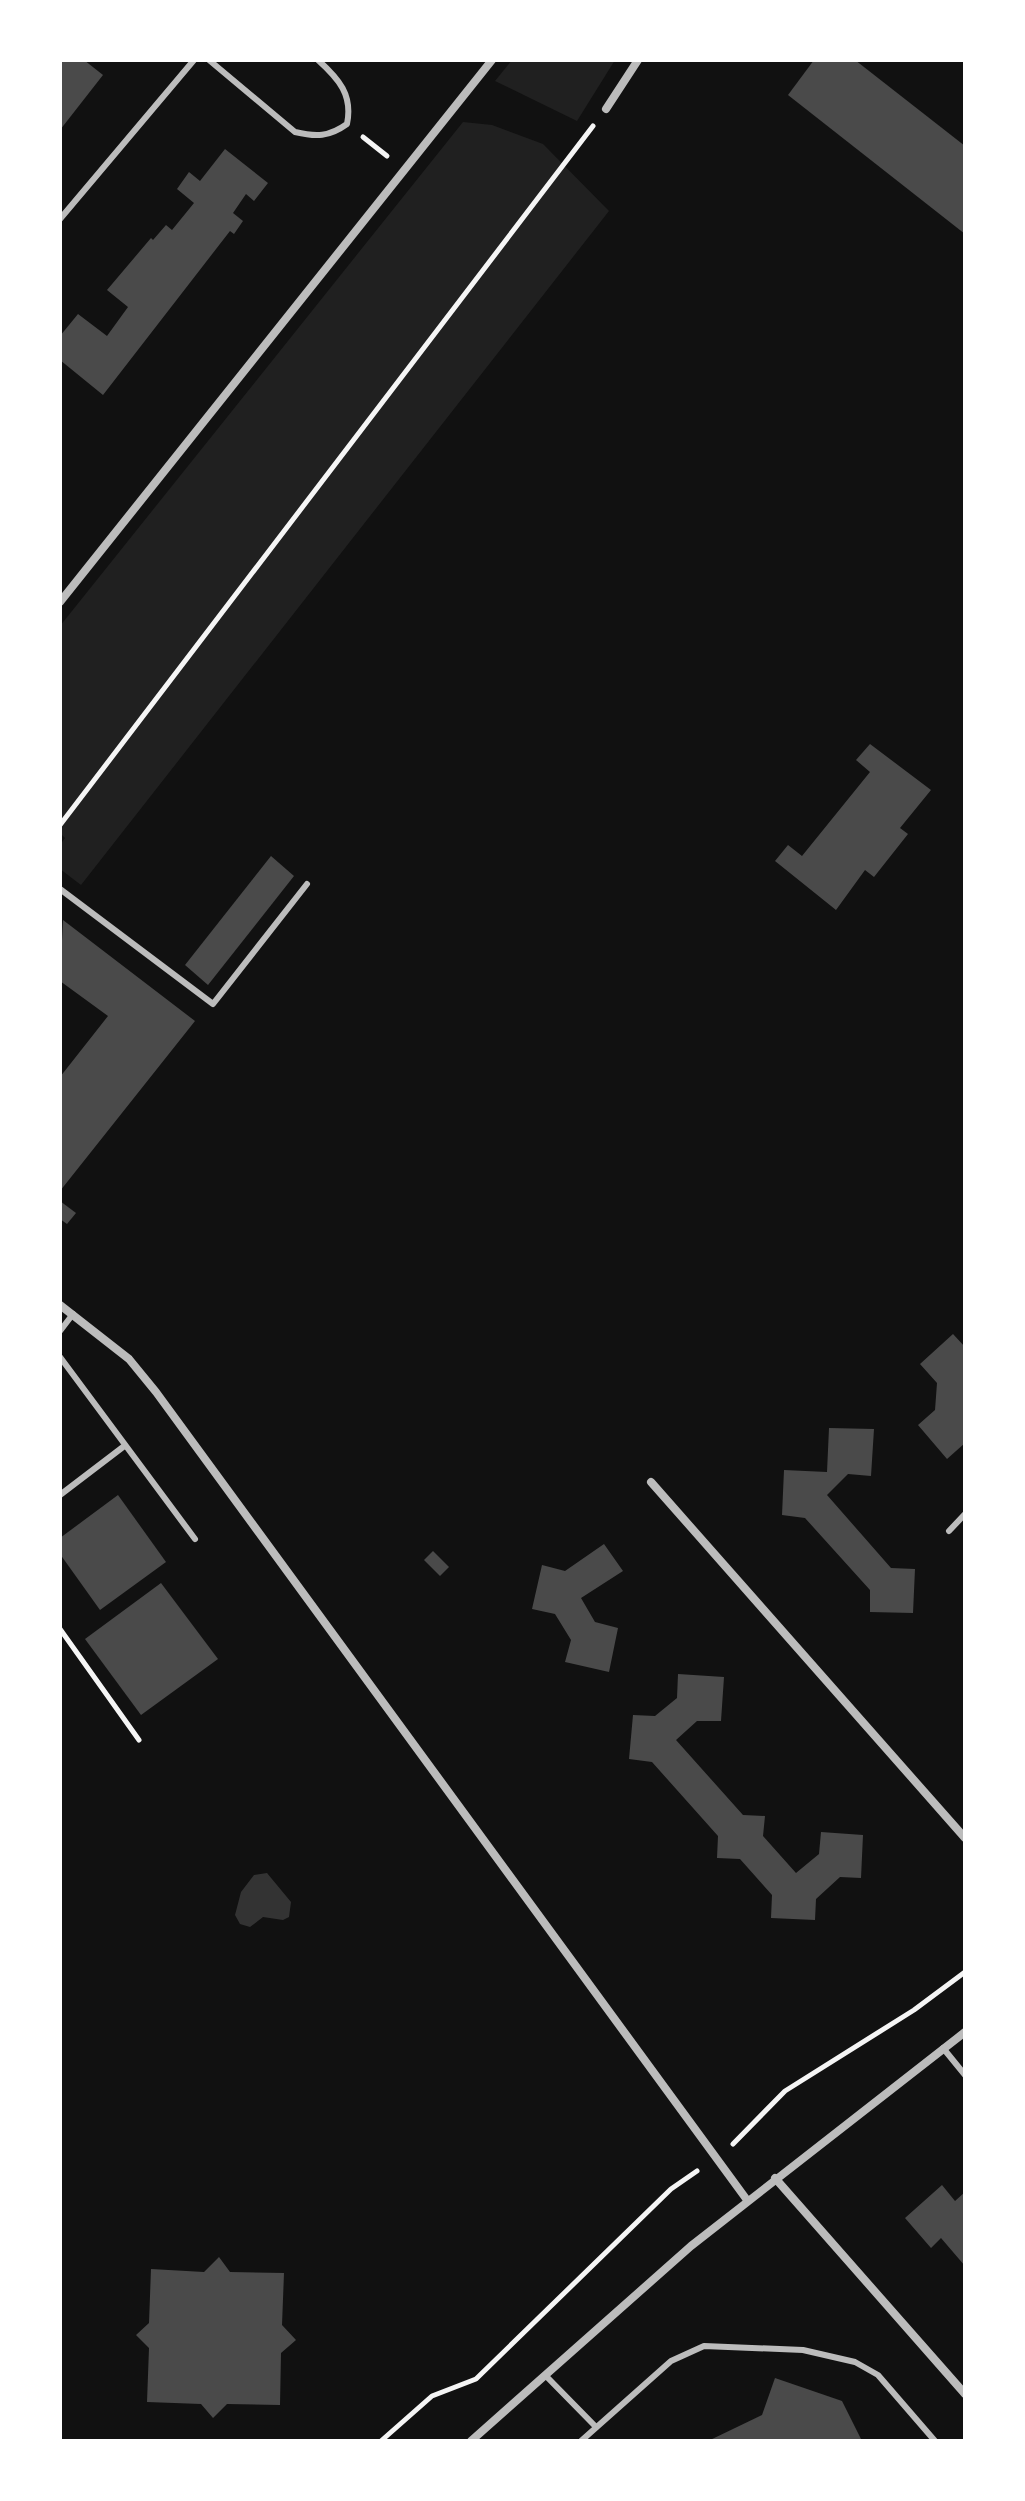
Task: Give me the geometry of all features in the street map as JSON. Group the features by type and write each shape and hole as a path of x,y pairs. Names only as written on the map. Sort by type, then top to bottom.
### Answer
{"street":[{"path":"60,602 492,60"},
{"path":"606,109 638,60"},
{"path":"60,1305 129,1359 156,1392 475,1833 747,2200"},
{"path":"651,1482 965,1838"},
{"path":"471,2441 747,2200 965,2032"},
{"path":"775,2178 965,2394"}],"lane":[{"path":"60,219 194,60"},
{"path":"209,60 295,132 313,136 332,134 347,124 350,107 344,88 321,61"},
{"path":"60,889 213,1004 307,884"},
{"path":"60,1331 73,1314"},
{"path":"60,1357 123,1447 195,1539"},
{"path":"60,1495 123,1447"},
{"path":"949,1531 965,1514"},
{"path":"943,2048 965,2075"},
{"path":"581,2441 671,2361 704,2346 803,2350 855,2362 878,2375 935,2441"},
{"path":"545,2375 596,2427"}],"path":[{"path":"60,825 606,109"},
{"path":"347,124 403,169"},
{"path":"60,1629 139,1740"},
{"path":"736,2139 785,2091 901,2018 965,1972"},
{"path":"381,2441 432,2396 476,2379 671,2189 692,2174"}],"shaded area":[{"path":"512,60 615,60 577,121 495,81"},
{"path":"463,122 492,125 543,144 609,211 81,885 60,869 60,845 65,838 60,833 60,626"},
{"path":"267,1873 291,1902 289,1917 283,1920 263,1917 250,1927 240,1924 235,1915 241,1892 254,1875"}],"building":[{"path":"60,60 84,60 103,75 60,130"},
{"path":"814,60 855,60 965,146 965,234 788,95"},
{"path":"225,149 268,183 254,201 246,194 233,213 243,221 234,234 230,231 103,395 60,360 60,336 78,314 107,336 128,307 107,290 151,238 153,240 166,225 172,230 194,203 177,189 189,172 200,181"},
{"path":"870,744 931,790 900,828 908,834 874,877 865,870 836,910 775,861 788,845 802,856 870,772 856,760"},
{"path":"271,856 294,876 208,985 185,965"},
{"path":"63,920 195,1021 60,1191 60,1077 108,1016 60,981"},
{"path":"60,1201 76,1213 67,1224 60,1219"},
{"path":"953,1334 965,1347 965,1443 947,1459 918,1425 935,1410 937,1383 920,1364"},
{"path":"829,1428 874,1429 871,1476 848,1474 827,1495 891,1568 915,1569 913,1613 870,1612 870,1590 805,1518 782,1515 784,1470 827,1472"},
{"path":"118,1495 166,1562 100,1610 60,1554 60,1538"},
{"path":"604,1544 623,1571 581,1598 595,1622 618,1628 609,1672 565,1662 571,1640 555,1614 532,1609 542,1565 565,1571"},
{"path":"433,1551 449,1567 440,1576 424,1560"},
{"path":"161,1583 218,1659 141,1715 85,1639"},
{"path":"678,1674 724,1677 721,1721 697,1721 676,1740 743,1815 765,1816 763,1836 796,1873 819,1854 821,1832 863,1835 861,1878 840,1877 816,1899 815,1920 771,1918 772,1895 740,1859 717,1858 718,1836 652,1762 629,1759 633,1715 655,1716 677,1698"},
{"path":"942,2185 955,2201 965,2192 965,2266 941,2238 931,2248 905,2218"},
{"path":"219,2257 230,2272 284,2273 282,2325 296,2340 281,2353 280,2405 227,2404 213,2418 201,2404 147,2402 149,2348 136,2335 149,2323 151,2269 204,2272"},
{"path":"775,2378 842,2401 862,2441 708,2441 762,2415"}]}
